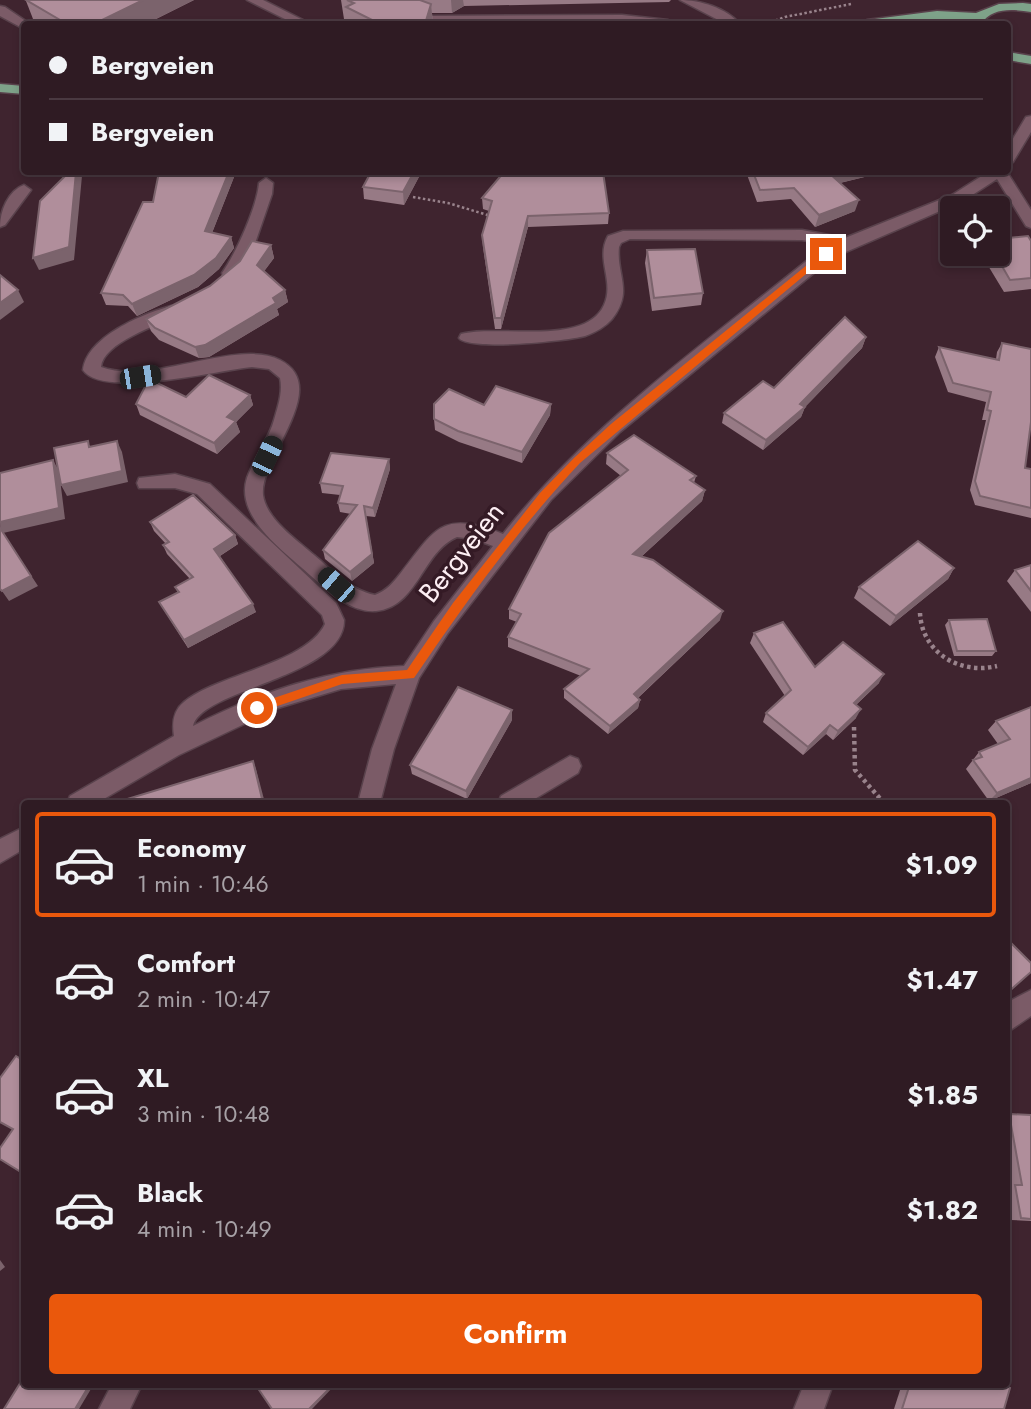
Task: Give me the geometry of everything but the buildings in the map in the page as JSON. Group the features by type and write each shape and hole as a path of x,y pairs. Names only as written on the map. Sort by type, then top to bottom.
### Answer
{"main road":[{"path":"890,21 937,15 976,21 999,7 1030,7"},
{"path":"0,88 21,90"}],"street":[{"path":"253,0 298,21"},
{"path":"370,0 428,20 640,21"},
{"path":"686,0 730,21"},
{"path":"0,10 21,23"},
{"path":"1011,154 1031,120"},
{"name":"Bergveien","path":"370,800 383,749 410,675 441,627 544,495 614,426 805,270 845,243 944,205 995,175"},
{"name":"Bergveien","path":"1001,175 1031,223"},
{"path":"214,286 235,268 247,248 254,221 266,196 267,183"},
{"path":"0,222 24,190"},
{"path":"467,338 558,334 590,329 612,312 617,289 609,251 614,240 628,233 802,235 845,243"},
{"path":"189,303 104,345 92,360 92,370 103,376 124,378 239,362 268,362 283,369 290,381 287,405 252,495 271,529 336,585 359,600 380,603 397,592 437,540 446,533 468,530 506,543"},
{"path":"146,483 175,481 204,489 329,609 334,618 335,626 331,635 314,651 190,709 182,722 185,741"},
{"path":"83,800 185,741 257,708 311,688 342,680 410,675"},
{"path":"514,800 570,766"},
{"path":"0,852 21,839"},
{"path":"1010,1016 1031,1002"},
{"path":"114,1409 126,1388"},
{"path":"809,1409 817,1388"}],"path":[{"path":"413,197 448,203 498,218"},
{"path":"920,613 919,621 924,634 951,661 972,669 997,666"},
{"path":"854,727 855,770 881,800"}],"route":[{"path":"257,708 311,688 342,680 410,675 457,606 544,495 577,460 614,426 826,254"}]}
